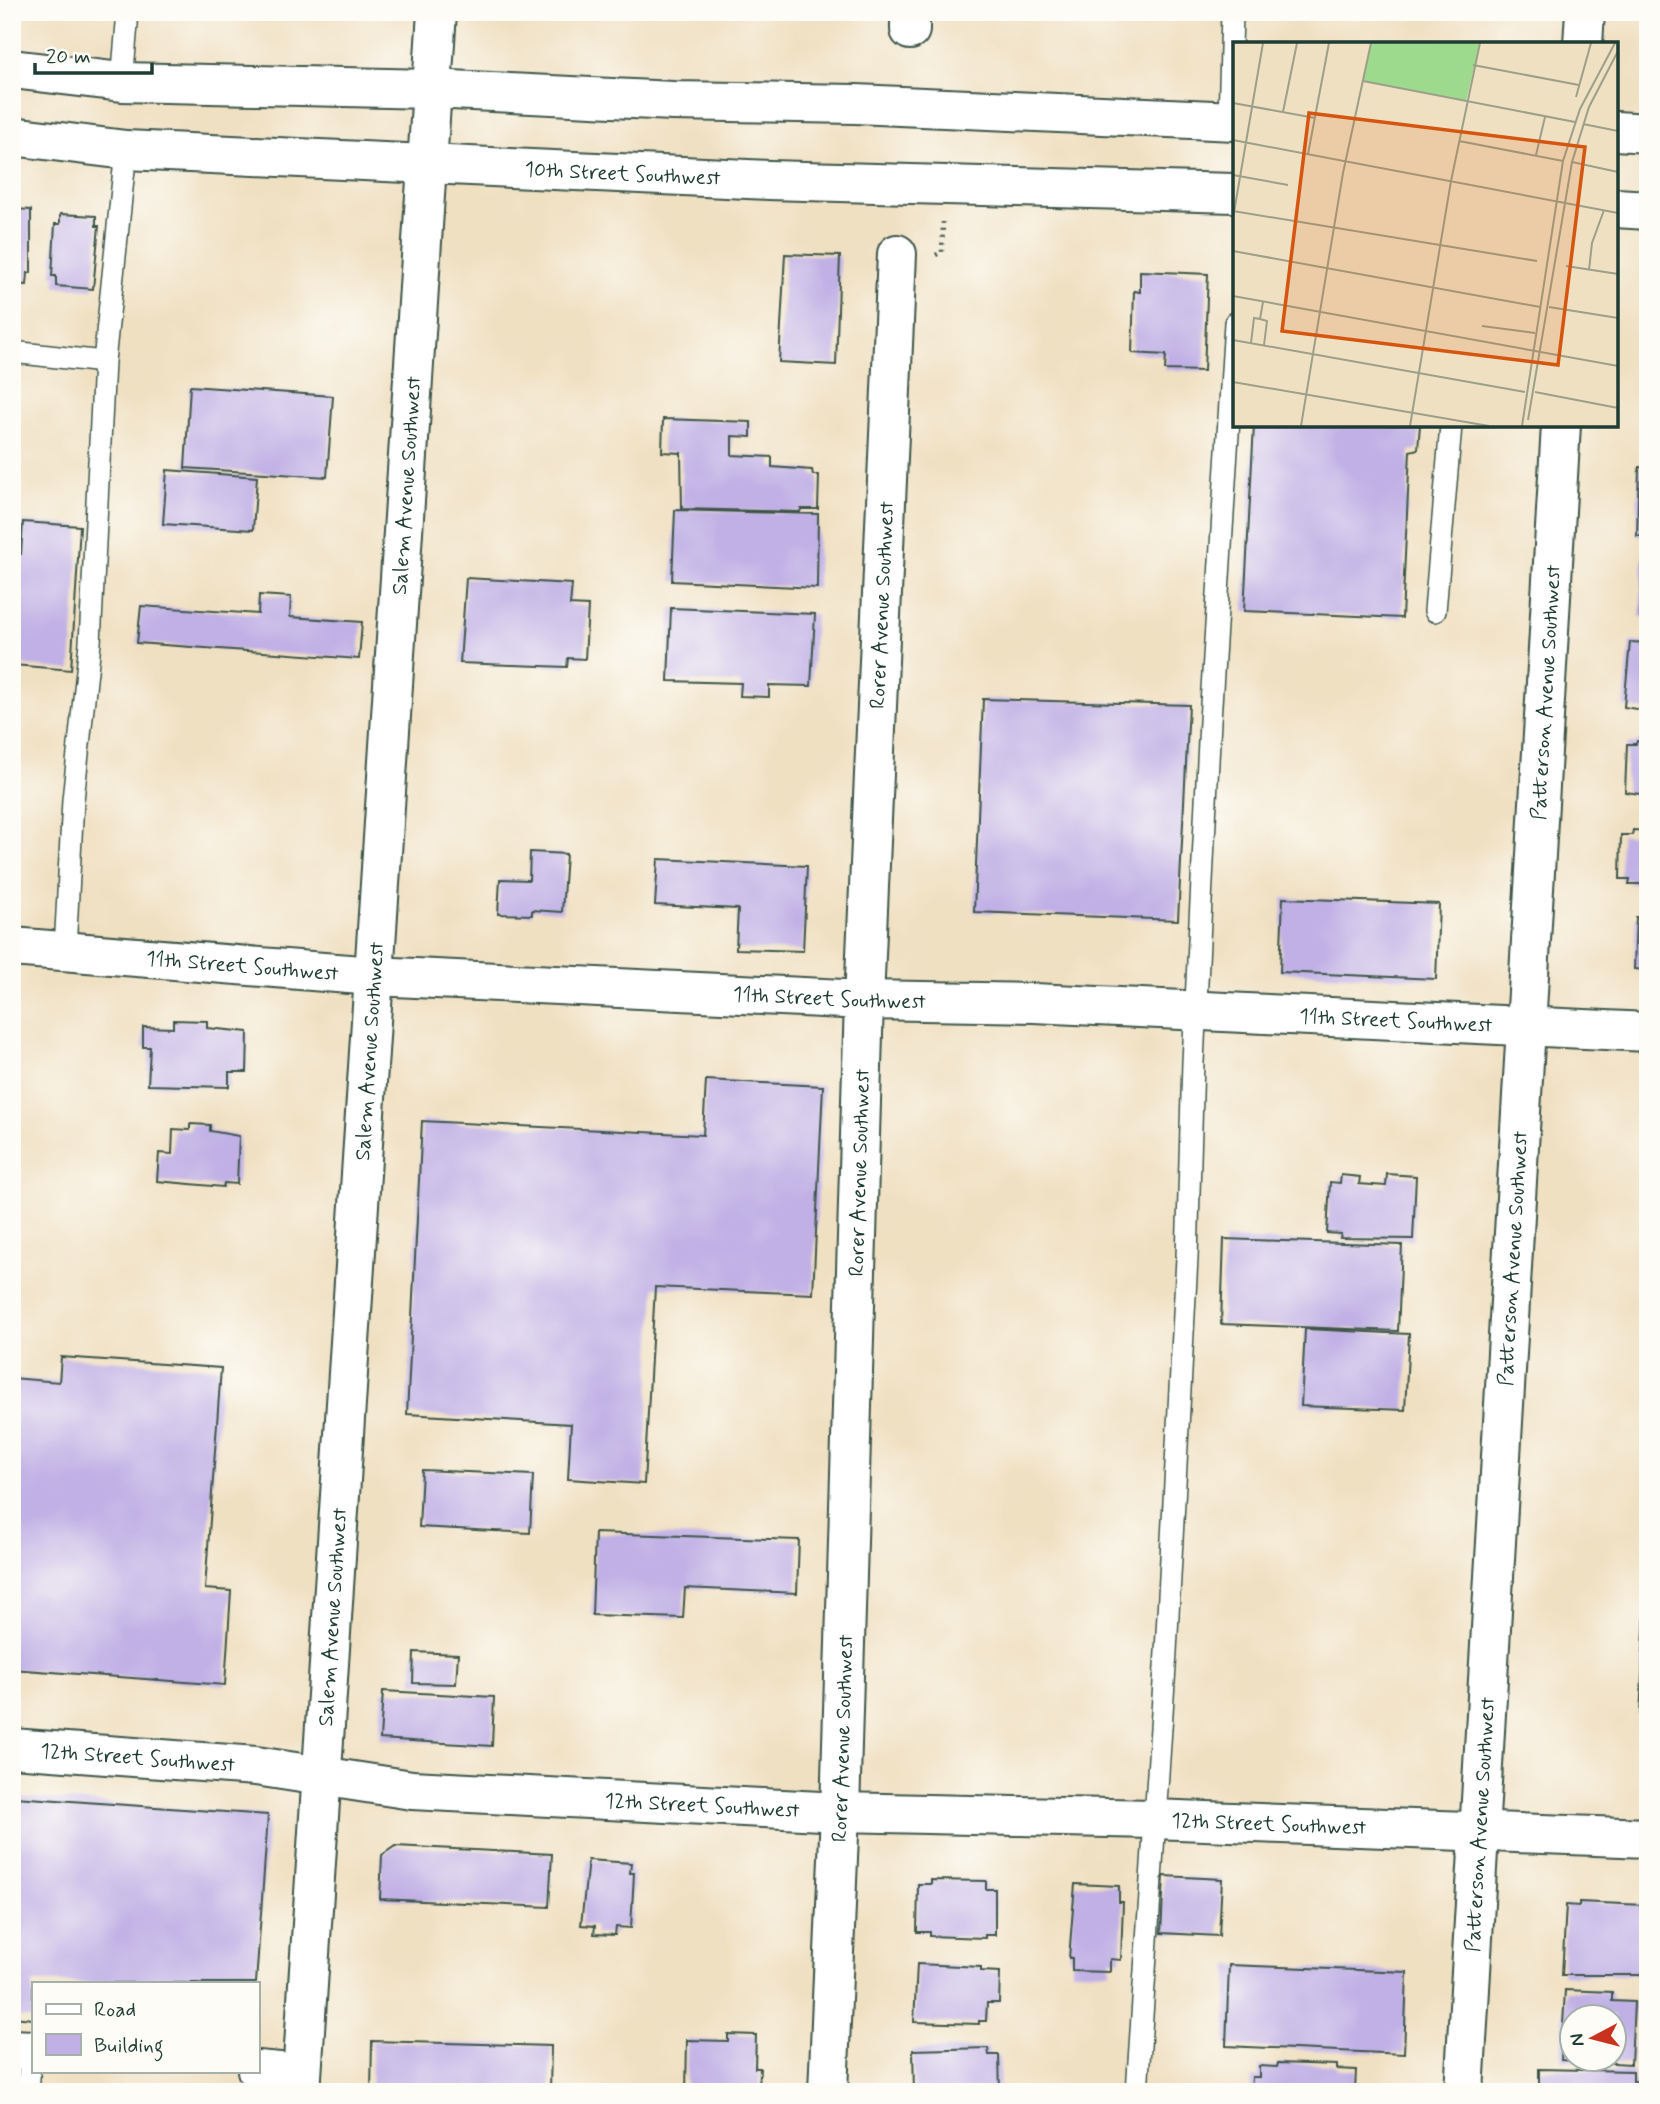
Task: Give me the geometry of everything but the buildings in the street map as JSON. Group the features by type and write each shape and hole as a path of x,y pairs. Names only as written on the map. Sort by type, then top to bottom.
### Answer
{"street":[{"name":"Salem Avenue Southwest","path":"301,2083 319,1776 397,668 437,12"},
{"path":"1583,42 1585,12"},
{"path":"12,69 122,82 431,89 673,102 856,104 1232,121"},
{"path":"1618,131 1648,133"},
{"name":"10th Street Southwest","path":"12,136 126,150 769,180 1233,193"},
{"path":"1618,208 1648,210"},
{"name":"Rorer Avenue Southwest","path":"828,2092 840,1812 864,1000 897,254"},
{"name":"Patterson Avenue Southwest","path":"1464,2092 1561,427"},
{"name":"11th Street Southwest","path":"12,947 374,976 864,1000 1034,1003 1648,1032"},
{"name":"12th Street Southwest","path":"12,1748 256,1766 412,1790 840,1812 1153,1819 1648,1838"},
{"path":"259,2071 301,2083"}],"lane":[{"path":"122,82 128,12"},
{"path":"1232,12 1232,121"},
{"path":"65,950 73,800 90,643 104,362 126,150"},
{"path":"12,352 104,362"},
{"path":"1137,2092 1166,1652 1186,1285 1196,1011 1233,358"},
{"path":"1435,611 1451,427"},
{"path":"25,2049 28,2092"}],"path":[{"path":"942,252 944,216"}]}
